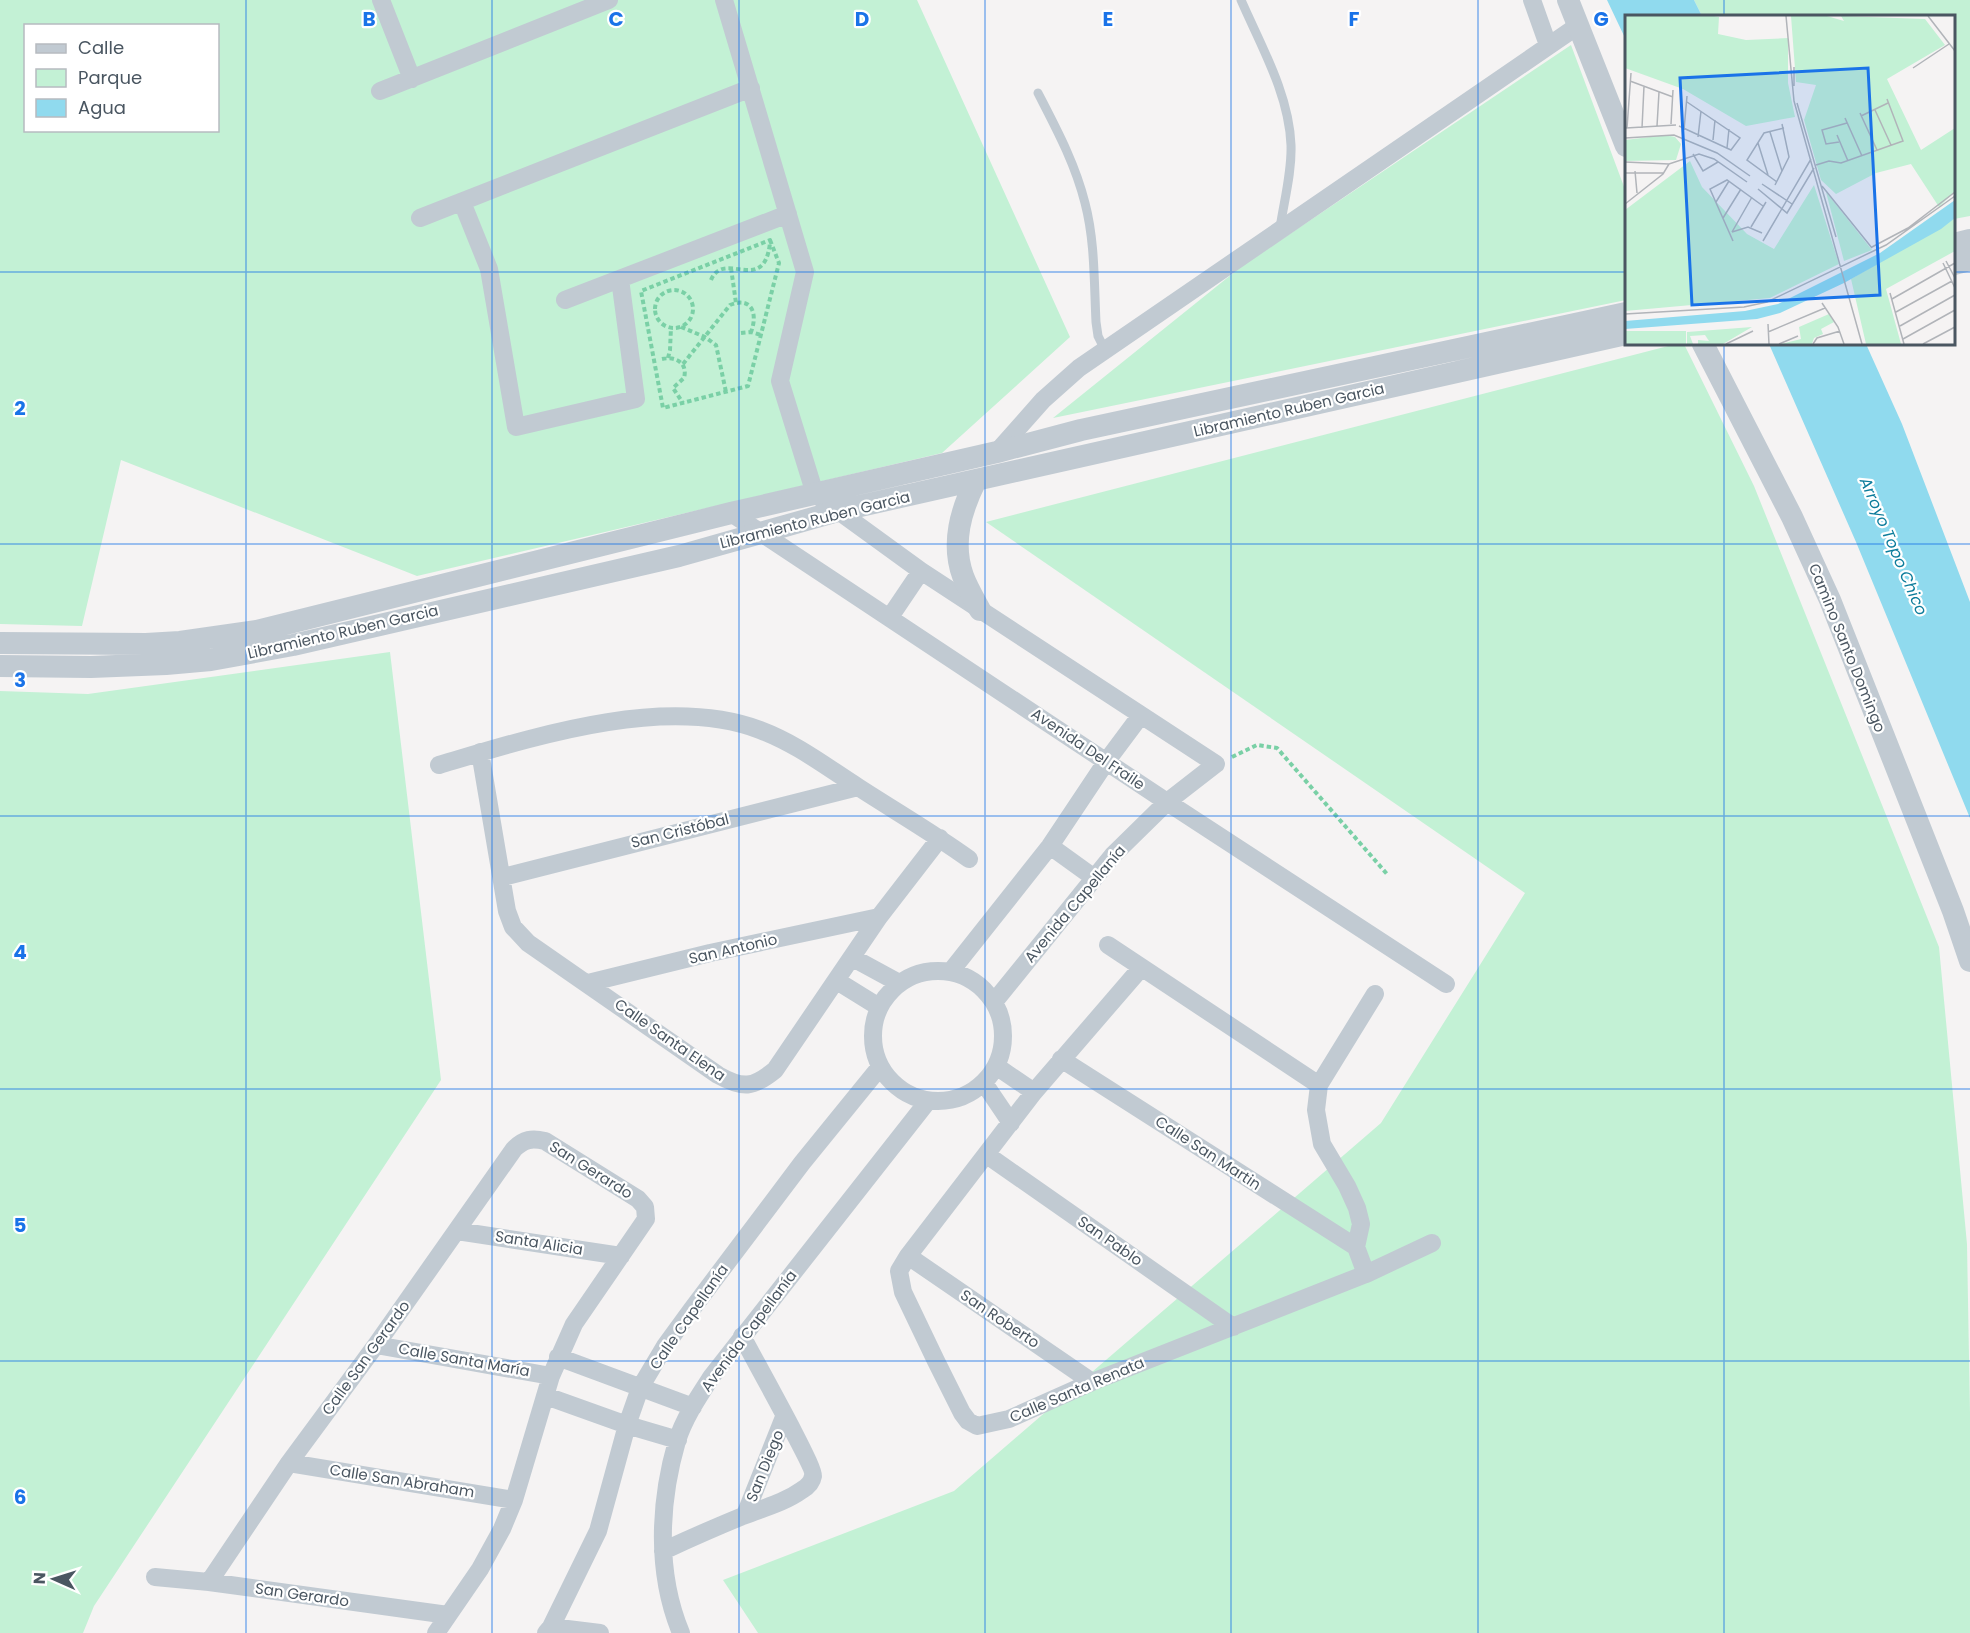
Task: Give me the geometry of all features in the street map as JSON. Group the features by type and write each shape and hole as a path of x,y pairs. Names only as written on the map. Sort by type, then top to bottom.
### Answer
{"street":[{"path":"381,0 412,79"},
{"path":"380,91 609,0"},
{"path":"724,0 806,272 780,381 815,494 921,571 1216,764"},
{"path":"1532,0 1548,45"},
{"path":"1568,0 1580,25 1625,143"},
{"path":"997,452 1052,392 1105,350 1580,25"},
{"path":"420,218 751,88"},
{"path":"462,202 489,268 516,427 636,399 620,279"},
{"path":"565,300 789,214"},
{"path":"1955,244 1970,240"},
{"path":"1955,264 1970,260"},
{"name":"Libramiento Ruben Garcia","path":"0,643 146,644 180,642 256,631 731,513 997,452 1081,430 1625,313"},
{"name":"Libramiento Ruben Garcia","path":"0,666 126,667 250,654 679,556 838,512 1625,334"},
{"name":"Camino Santo Domingo","path":"1704,345 1792,517 1830,600 1953,910 1970,961"},
{"path":"976,480 966,500 960,520 958,559 963,577 980,610"},
{"name":"Avenida Del Fraile","path":"731,513 1446,984"},
{"path":"890,617 921,571"},
{"path":"951,971 1050,846 1106,762 1141,715"},
{"path":"439,765 480,752 581,727 636,719 685,716 728,722 758,730 800,748 969,859"},
{"name":"Calle Santa Elena","path":"480,752 507,910 513,927 528,943 718,1075 739,1085 752,1085 775,1070 879,917 940,838"},
{"name":"Avenida Capellanía","path":"994,1002 1093,877 1167,802 1216,764"},
{"name":"San Cristóbal","path":"503,877 858,787"},
{"path":"1050,846 1093,877"},
{"name":"San Antonio","path":"588,983 710,953 879,917"},
{"path":"1108,945 1319,1085"},
{"path":"853,958 899,983"},
{"name":"Calle Santa Renata","path":"1141,968 1034,1092 908,1256 899,1271 903,1292 955,1400 968,1421 977,1426 1009,1419 1092,1382 1366,1274 1432,1243"},
{"path":"933,970 951,971 968,977 983,987 994,1002 1002,1022 1003,1045 996,1066 984,1083 968,1095 949,1101 928,1101 909,1095 892,1083 880,1067 873,1047 873,1027 879,1007 899,983 915,974 933,970"},
{"path":"837,981 879,1007"},
{"path":"1366,1274 1356,1247 1360,1224 1357,1208 1322,1144 1316,1110 1319,1085 1374,994"},
{"name":"Calle San Martin","path":"1061,1059 1356,1247"},
{"path":"996,1066 1034,1092"},
{"name":"Calle Capellanía","path":"549,1630 598,1531 627,1425 640,1388 665,1346 692,1309 802,1163 880,1067"},
{"path":"984,1083 1011,1123"},
{"name":"Avenida Capellanía","path":"681,1633 669,1593 663,1551 665,1498 678,1440 693,1407 712,1376 742,1336 928,1101"},
{"name":"San Gerardo","path":"528,1139 546,1141 638,1199 647,1212 644,1225 621,1256"},
{"name":"Calle San Gerardo","path":"209,1582 289,1463 376,1345 514,1149 528,1139"},
{"name":"San Pablo","path":"987,1155 1233,1327"},
{"name":"Santa Alicia","path":"457,1231 621,1256"},
{"path":"436,1633 480,1569 502,1529 514,1500 558,1357 574,1324 621,1256"},
{"name":"San Roberto","path":"908,1256 1092,1382"},
{"name":"San Diego","path":"663,1551 745,1515 775,1505 802,1491 813,1476 812,1467 805,1452 742,1336"},
{"name":"Calle Santa María","path":"376,1345 551,1376"},
{"path":"558,1357 693,1407"},
{"path":"546,1396 627,1425 678,1440"},
{"name":"San Diego","path":"745,1515 784,1417"},
{"name":"Calle San Abraham","path":"289,1463 514,1500"},
{"name":"San Gerardo","path":"155,1576 448,1615"},
{"path":"549,1630 600,1633"}],"lane":[{"path":"1241,0 1279,87 1287,115 1291,146 1279,230"},
{"path":"1038,93 1069,154 1085,203 1090,233 1096,322 1098,336 1105,350"}],"path":[{"path":"711,280 714,272 719,269 730,268 744,271 758,268 767,257 770,240"},
{"path":"770,240 779,263 748,386 663,408 641,291 770,240"},
{"path":"730,268 736,303"},
{"path":"680,327 692,316 693,304 686,294 675,290 669,291 659,298 656,310 660,321 671,327 680,327 705,337 716,345 726,392"},
{"path":"683,364 725,310 736,303 748,304 753,310 751,332"},
{"path":"671,327 670,350 665,358 674,358 683,364 686,373 684,378 673,388 683,403"},
{"path":"741,333 761,334"},
{"path":"1216,764 1257,745 1277,748 1387,874"}],"green space":[{"path":"0,0 917,0 1070,337 942,453 417,576 121,460 82,626 0,624"},
{"path":"1694,0 1970,0 1970,216 1955,219 1955,15 1702,15"},
{"path":"1571,45 1625,189 1625,300 1053,418 1242,266"},
{"path":"1672,345 1684,345 1754,486 1939,947 1967,1244 1970,1633 758,1633 723,1580 954,1491 1381,1123 1525,893 986,522"},
{"path":"390,652 441,1080 94,1606 83,1633 0,1633 0,691 88,694"}],"water":[{"path":"1607,0 1694,0 1702,15 1625,15 1625,38"},
{"name":"Arroyo Topo Chico","path":"1769,345 1866,345 1902,424 1970,602 1970,818 1856,542"}]}
